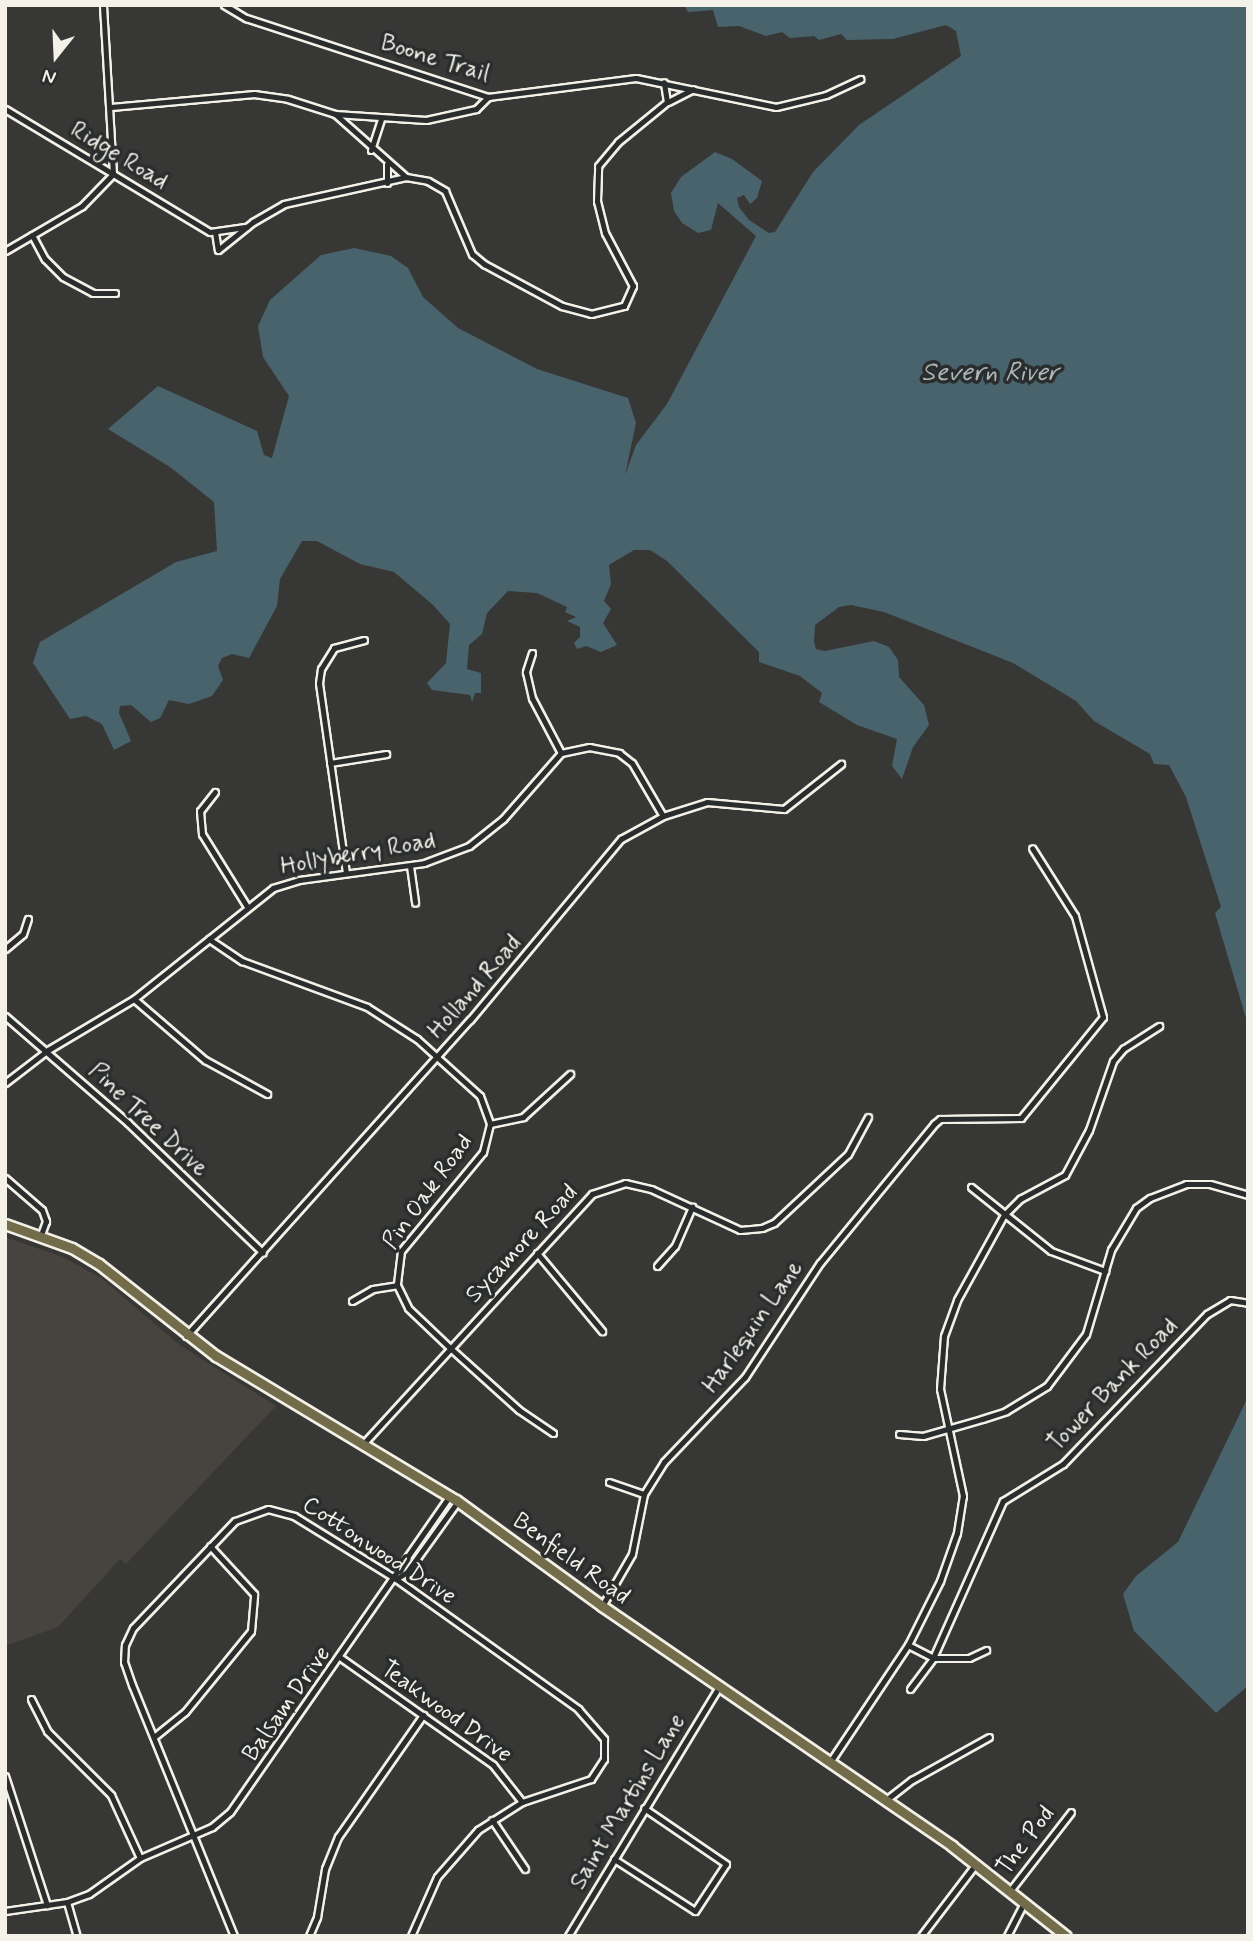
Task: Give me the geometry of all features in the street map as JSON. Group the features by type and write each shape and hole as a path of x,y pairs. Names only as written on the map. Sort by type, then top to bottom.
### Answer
{"main road":[{"name":"Benfield Road","path":"5,1224 41,1235 99,1264 186,1336 454,1498 602,1606 886,1800 1066,1936"}],"street":[{"path":"5,251 82,206 113,174 103,5"},
{"name":"Boone Trail","path":"224,5 246,18 488,97 620,78 664,82 776,107 816,98 861,79"},
{"path":"664,82 667,102"},
{"path":"335,114 387,164 406,177 428,181 445,191 468,245 484,264 562,306 591,314 609,311 627,303 632,286 605,233 597,201 598,166 618,142 667,102 693,89"},
{"path":"111,107 254,94 288,99 335,114 381,120 449,117 476,109 488,97"},
{"name":"Ridge Road","path":"5,109 215,232"},
{"path":"372,150 381,120"},
{"path":"387,164 387,183"},
{"path":"247,227 215,232 218,250 247,227 297,200 406,177"},
{"path":"32,235 45,259 63,277 93,293 115,293"},
{"path":"346,873 319,683 321,668 334,648 364,640"},
{"path":"531,653 526,672 532,698 561,753 589,747 619,753 632,763 663,816"},
{"name":"Hollyberry Road","path":"5,1083 48,1050 134,999 209,939 246,905 286,883 410,866 450,855 485,836 561,753"},
{"path":"330,763 387,754"},
{"name":"Holland Road","path":"186,1336 438,1056 621,839 663,816 715,802 756,810 784,809 841,764"},
{"path":"215,792 200,811 202,834 246,905"},
{"name":"Harlequin Lane","path":"602,1606 632,1554 644,1494 663,1462 745,1377 820,1263 940,1119 1021,1118 1103,1017 1075,916 1032,848"},
{"path":"410,866 415,903"},
{"path":"5,949 23,934 28,919"},
{"name":"Pin Oak Road","path":"209,939 243,961 367,1007 438,1056 480,1096 489,1124 478,1161 401,1251 397,1285 408,1308 449,1348 519,1410 553,1433"},
{"path":"134,999 205,1060 267,1094"},
{"name":"Pine Tree Drive","path":"5,1016 48,1050 263,1253"},
{"path":"830,1762 908,1645 940,1581 961,1514 962,1496 940,1389 944,1336 976,1262 1004,1215 1020,1199 1065,1175 1089,1130 1113,1061 1123,1049 1159,1026"},
{"path":"489,1124 523,1117 570,1074"},
{"name":"Sycamore Road","path":"363,1444 570,1215 604,1188 625,1183 692,1207 740,1230 774,1223 848,1154 868,1117"},
{"path":"5,1178 42,1210 46,1221 41,1235"},
{"path":"899,1434 914,1437 1006,1410 1060,1373 1086,1334 1105,1271 1128,1219 1150,1198 1186,1184 1210,1184 1248,1195"},
{"path":"971,1187 1051,1251 1105,1271"},
{"path":"657,1266 675,1246 692,1207"},
{"path":"537,1253 602,1331"},
{"path":"352,1301 373,1289 397,1285"},
{"name":"Tower Bank Road","path":"911,1689 933,1658 1003,1501 1063,1464 1207,1314 1230,1300 1248,1303"},
{"path":"609,1482 644,1494"},
{"name":"Balsam Drive","path":"5,1911 67,1902 101,1887 140,1858 193,1835 230,1812 396,1579 399,1567 454,1498"},
{"name":"Balsam Drive","path":"396,1579 407,1572 454,1498"},
{"name":"Cottonwood Drive","path":"234,1936 124,1662 125,1644 133,1628 210,1546 243,1516 275,1509 294,1516 396,1579 578,1709 602,1733 606,1749 594,1776 522,1802 492,1820 437,1877 411,1936"},
{"path":"154,1737 185,1712 251,1631 254,1594 210,1546"},
{"path":"908,1645 933,1658 969,1658 986,1650"},
{"name":"Teakwood Drive","path":"341,1658 493,1765 522,1802"},
{"name":"Saint Martins Lane","path":"568,1936 719,1687"},
{"path":"31,1699 47,1731 111,1795 140,1858"},
{"path":"309,1936 317,1917 324,1869 338,1837 423,1715"},
{"path":"886,1800 922,1774 989,1737"},
{"path":"5,1776 47,1905"},
{"path":"614,1859 695,1911 726,1864 644,1808"},
{"name":"The Pod","path":"1009,1892 1071,1812"},
{"path":"492,1820 525,1869"},
{"path":"921,1936 975,1865"},
{"path":"67,1902 78,1936"},
{"path":"1007,1936 1024,1903"}],"shaded area":[{"path":"5,1237 63,1257 101,1278 181,1346 276,1406 126,1564 120,1559 58,1627 5,1646"}],"water":[{"name":"Severn River","path":"684,5 1248,5 1248,1025 1215,913 1221,907 1186,797 1169,765 1154,764 1150,754 1094,721 1076,701 1013,663 884,612 851,605 839,607 815,625 814,642 816,649 825,651 874,641 889,647 898,660 899,677 924,705 929,725 913,747 902,779 892,766 897,739 857,725 819,702 822,693 800,676 759,662 759,652 667,561 650,550 634,550 609,565 611,584 604,601 611,609 603,623 617,645 601,652 586,646 577,649 574,643 580,637 580,627 567,621 576,617 565,612 567,607 537,593 508,591 487,613 482,634 469,645 467,669 481,673 481,693 475,693 472,702 470,695 432,690 427,683 446,663 450,624 433,605 394,572 360,564 317,541 302,541 280,579 277,606 249,658 232,654 222,658 218,666 223,680 212,696 189,704 169,700 160,718 151,722 131,705 120,706 119,713 131,741 114,750 102,724 86,716 70,719 33,663 40,642 176,562 217,551 214,502 170,467 108,429 158,386 257,431 264,455 272,458 289,396 263,357 258,326 270,300 321,255 354,248 391,256 408,268 423,297 458,328 537,369 628,398 636,423 625,475 636,445 667,404 756,236 718,203 711,230 698,233 682,223 674,211 671,193 681,177 715,152 732,159 762,181 757,198 750,204 744,195 737,198 739,207 749,220 769,233 775,232 813,172 859,125 961,56 956,31 946,25 893,39 847,40 841,34 819,40 814,36 790,38 782,32 766,36 739,26 718,27 713,10 688,12"},
{"path":"1248,1397 1248,1686 1216,1713 1134,1631 1123,1594 1136,1576 1178,1542"}]}
